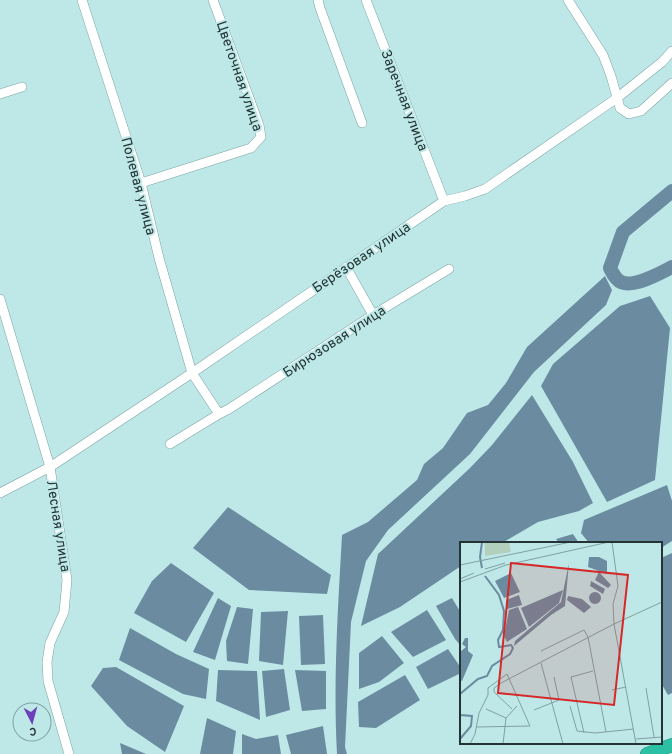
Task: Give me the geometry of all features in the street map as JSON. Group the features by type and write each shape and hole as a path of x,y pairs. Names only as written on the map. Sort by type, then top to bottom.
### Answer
{"highway":[{"path":"647,754 672,745"}],"street":[{"name":"Полевая улица","path":"82,0 141,183 158,258 192,373"},
{"name":"Цветочная улица","path":"141,183 251,148 261,137 213,0"},
{"path":"318,0 362,123"},
{"name":"Заречная улица","path":"366,0 444,200"},
{"path":"568,0 602,54 611,76 620,108 629,114 641,111 672,83"},
{"name":"Берёзовая улица","path":"0,494 50,467 192,373 444,200 465,196 485,189 617,98 662,62 672,51"},
{"path":"0,94 22,87"},
{"path":"346,267 373,315"},
{"name":"Бирюзовая улица","path":"170,444 229,409 373,315 449,269"},
{"name":"Лесная улица","path":"0,299 50,467 68,580 64,612 50,643 47,662 48,681 69,754"},
{"path":"192,373 219,414"}],"water":[{"path":"605,276 612,290 606,305 534,372 470,454 388,530 366,561 351,622 345,747 347,754 337,754 336,672 342,535 368,522 417,480 424,464 443,448 467,413 488,405 506,383 527,347"},
{"path":"650,296 670,328 655,480 607,502 541,386 553,364 620,306"},
{"path":"532,395 573,462 593,503 579,511 538,522 504,542 460,542 460,567 400,607 361,626 378,554 470,468 492,445"},
{"path":"667,485 672,501 672,541 662,547 662,542 588,542 581,533 584,520"},
{"path":"228,507 331,575 327,594 249,590 193,548"},
{"path":"573,534 578,542 558,542 556,539"},
{"path":"672,553 672,693 668,695 662,685 662,558"},
{"path":"171,563 214,593 186,642 134,613 152,581"},
{"path":"218,598 231,606 215,660 193,652"},
{"path":"452,598 460,611 460,645 455,639 436,606"},
{"path":"237,607 253,609 248,664 227,661 226,641"},
{"path":"427,610 446,640 413,657 391,632"},
{"path":"288,611 283,665 259,661 261,612"},
{"path":"323,615 325,664 301,665 299,616"},
{"path":"130,628 176,654 209,669 206,699 183,694 119,660"},
{"path":"382,636 404,663 379,682 359,689 359,653"},
{"path":"448,649 460,667 460,673 428,689 416,667"},
{"path":"116,667 184,706 165,752 127,726 91,686 103,668"},
{"path":"284,669 290,710 266,717 262,671"},
{"path":"218,670 257,671 260,720 216,701"},
{"path":"295,670 326,671 326,709 302,711"},
{"path":"405,675 420,700 376,728 359,727 358,702"},
{"path":"207,718 236,731 233,754 200,754"},
{"path":"323,726 327,754 291,754 286,735"},
{"path":"242,734 256,739 278,735 281,754 242,754"},
{"path":"120,743 146,754 122,754"}],"waterway":[{"path":"672,191 623,232 610,268 617,279 622,282 629,283 644,280 672,267"}]}
